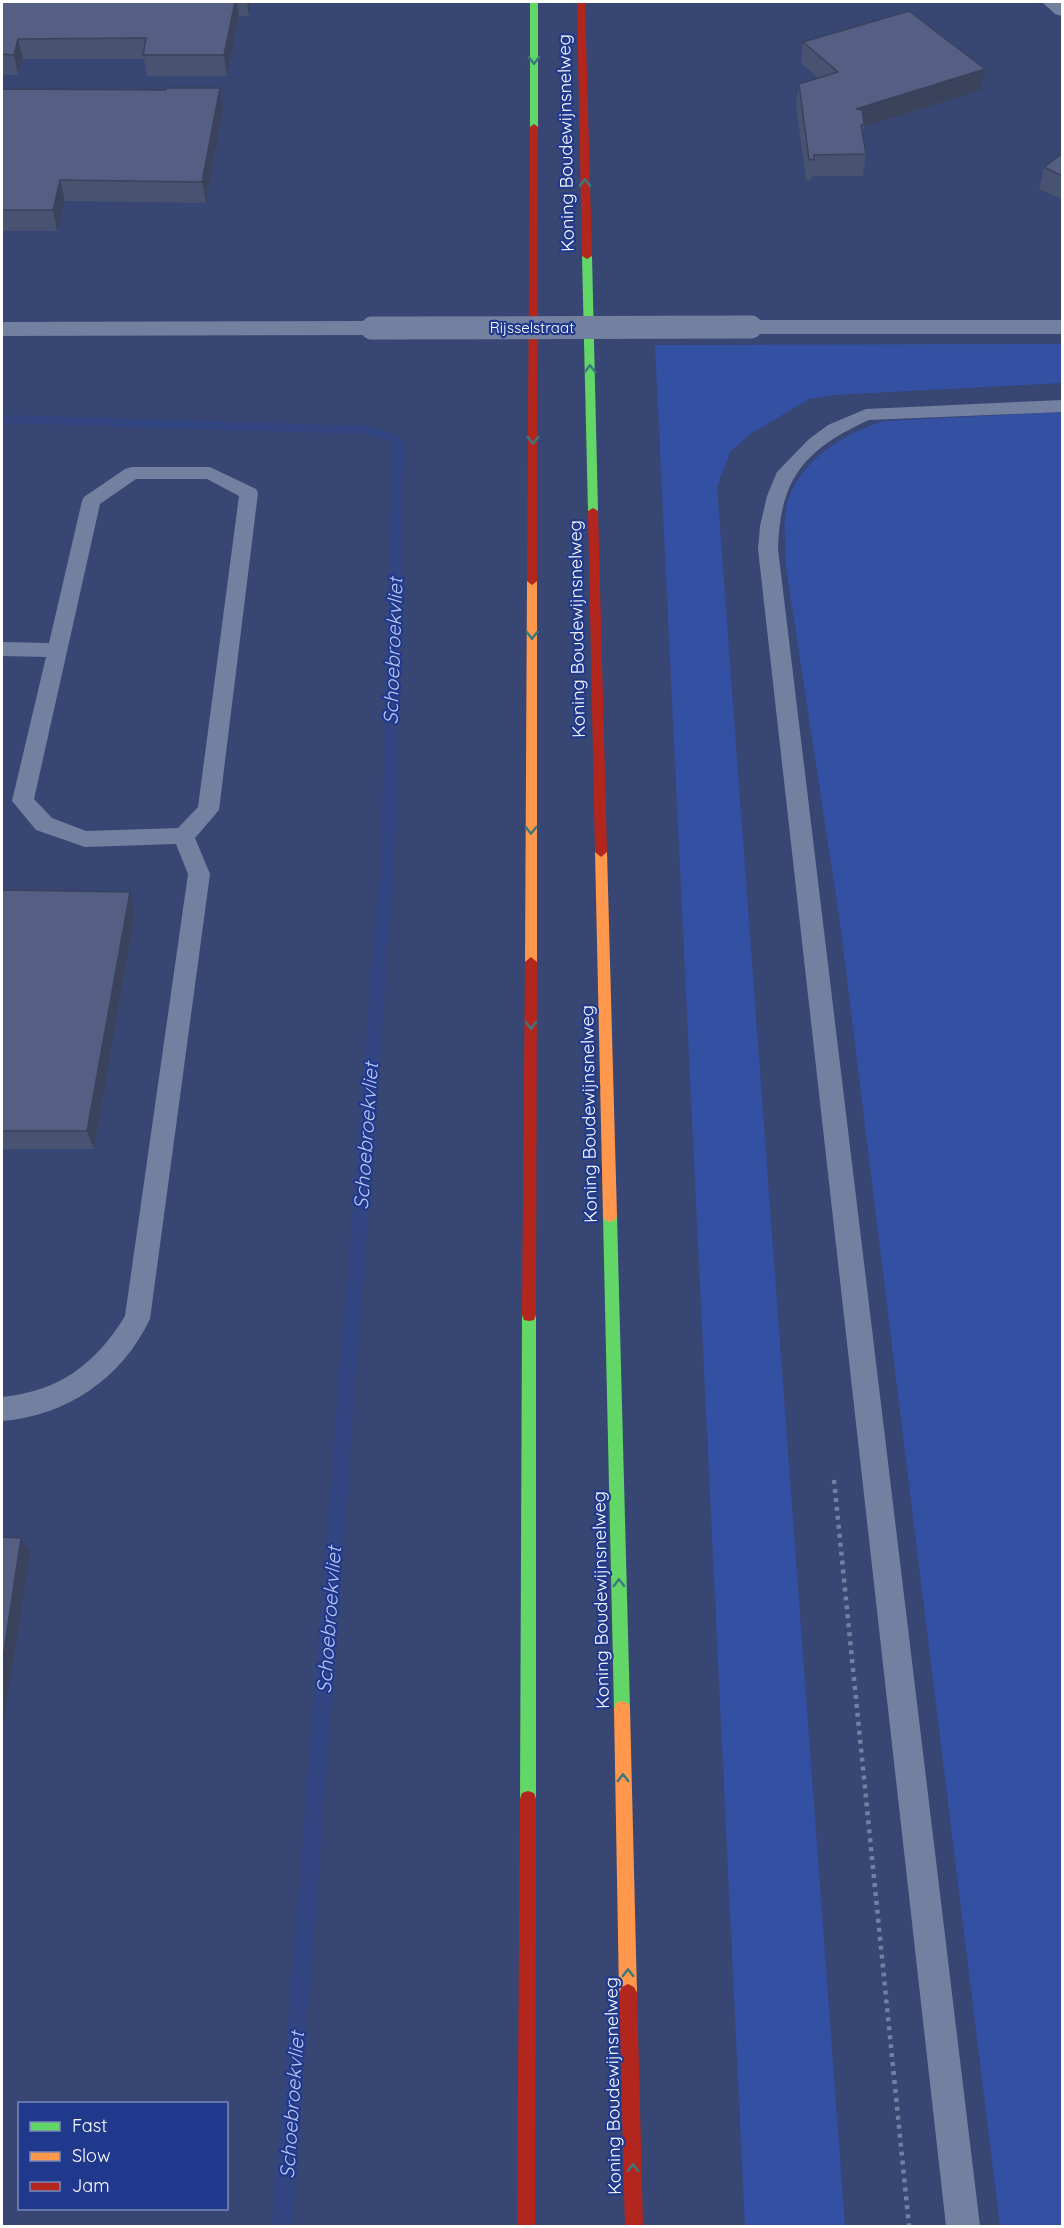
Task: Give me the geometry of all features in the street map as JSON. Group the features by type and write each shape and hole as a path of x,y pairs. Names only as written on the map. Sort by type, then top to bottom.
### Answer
{"highway":[{"name":"Koning Boudewijnsnelweg","path":"526,2226 534,2"},
{"name":"Koning Boudewijnsnelweg","path":"581,2 634,2226"}],"street":[{"path":"1052,2 1062,10"},
{"name":"Rijsselstraat","path":"2,329 1062,327"}],"lane":[{"path":"963,2226 770,561 770,526 776,496 786,472 814,443 834,429 866,415 1062,406"},
{"path":"132,473 210,473 249,493 208,810 184,836 85,839 44,824 23,801 58,650 91,501 132,473"},
{"path":"2,649 58,650"},
{"path":"2,1409 19,1409 69,1391 112,1358 137,1319 198,874 184,836"}],"shaded area":[{"path":"1062,344 1062,383 835,395 809,399 749,435 730,452 717,487 845,2226 745,2226 655,345"},
{"path":"1062,412 1062,2226 1000,2226 840,922 786,567 785,516 789,498 807,467 835,444 868,427 884,421"}],"building":[{"path":"2,2 235,2 224,55 143,55 146,38 18,39 14,55 2,54"},
{"path":"909,11 985,69 856,109 862,110 864,124 861,125 866,154 814,155 814,160 809,159 799,84 838,72 803,42"},
{"path":"167,88 220,88 202,182 60,180 53,210 2,210 2,89 166,90"},
{"path":"1062,154 1062,176 1044,167"},
{"path":"2,890 130,892 87,1131 2,1131"},
{"path":"2,1537 21,1538 2,1664"}],"waterway":[{"name":"Schoebroekvliet","path":"2,419 367,430 389,436 399,443 387,867 282,2226"}],"traffic: fast":[{"path":"534,2 534,127"},
{"path":"587,256 593,511"},
{"path":"610,1216 622,1709"},
{"path":"528,1799 529,1315"}],"traffic: slow":[{"path":"531,962 532,581"},
{"path":"601,852 610,1216"},
{"path":"622,1709 628,1993"}],"traffic: jam":[{"path":"581,2 587,256"},
{"path":"532,581 534,127"},
{"path":"593,511 601,852"},
{"path":"529,1315 531,962"},
{"path":"526,2226 528,1799"},
{"path":"628,1993 634,2226"}]}
